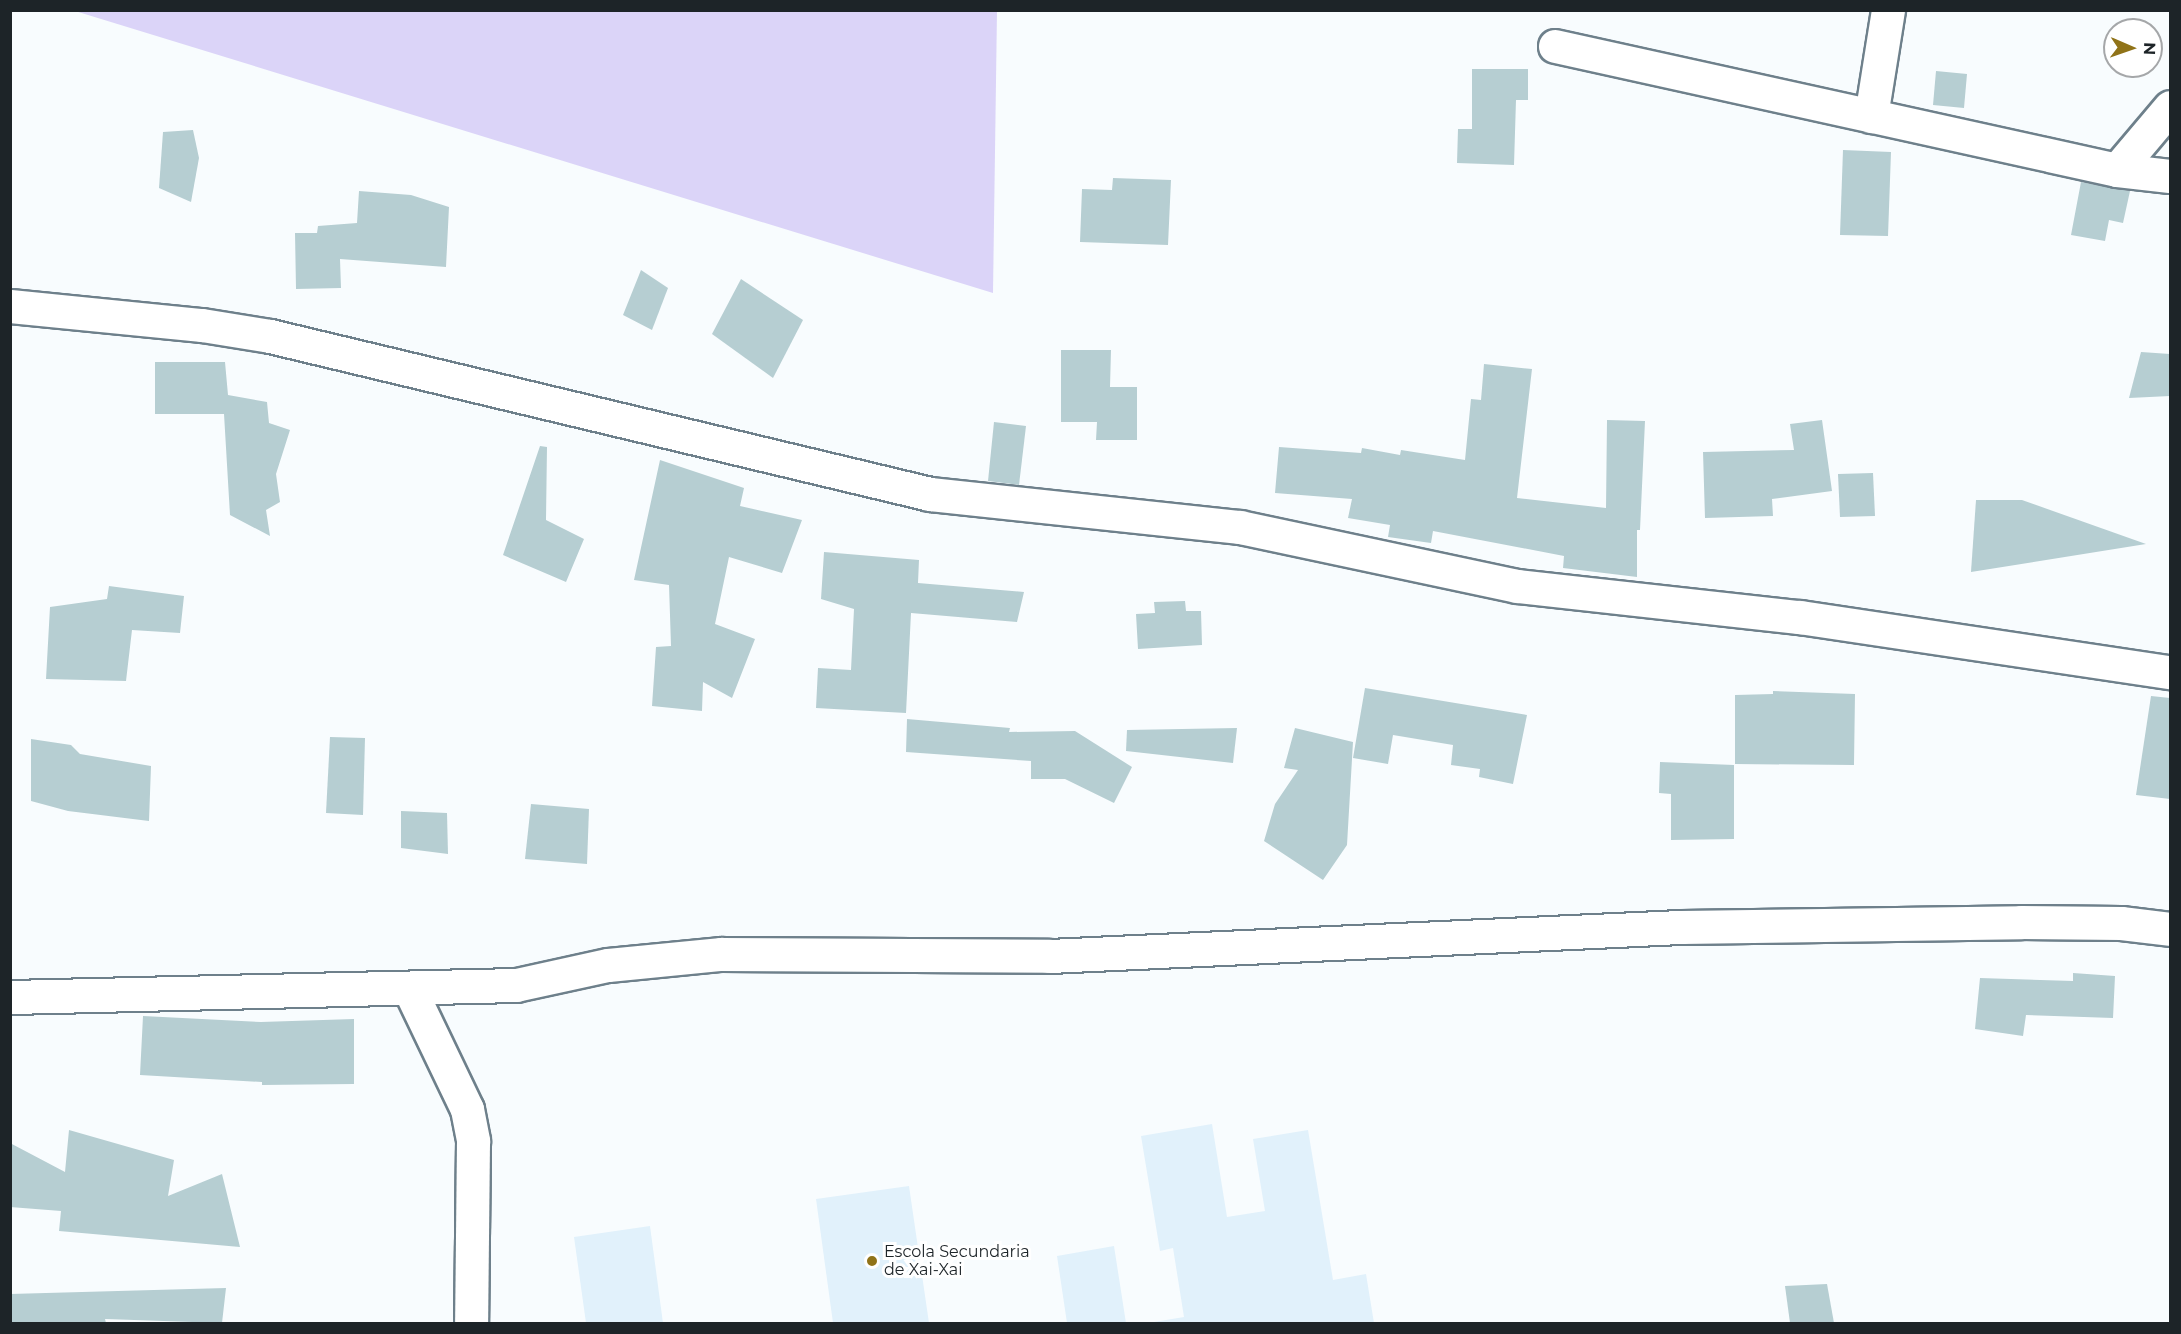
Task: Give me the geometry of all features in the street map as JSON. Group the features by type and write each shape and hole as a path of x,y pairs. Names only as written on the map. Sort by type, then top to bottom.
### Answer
{"street":[{"path":"1871,116 1888,10"},
{"path":"1555,46 2117,170 2170,176"},
{"path":"2117,170 2170,107"},
{"path":"10,306 202,325 281,339 930,494 1240,528 1517,586 1800,617 2170,672"},
{"path":"10,997 410,990 516,985 608,965 721,954 1049,956 1681,927 2021,922 2121,923 2170,929"},
{"path":"410,990 467,1109 473,1141 471,1323"}],"shaded area":[{"path":"75,11 997,11 993,293"},
{"path":"1212,1124 1227,1217 1265,1211 1253,1139 1308,1130 1333,1280 1366,1274 1374,1323 1148,1323 1184,1317 1173,1248 1160,1251 1141,1136"},
{"name":"Escola Secundaria de Xai-Xai","path":"909,1186 929,1323 833,1323 816,1199"},
{"path":"650,1226 663,1323 586,1323 574,1237"},
{"path":"1114,1246 1126,1323 1067,1323 1057,1256"}],"building":[{"path":"1472,69 1528,69 1528,100 1516,100 1514,165 1457,163 1458,129 1472,129"},
{"path":"1936,71 1967,74 1964,108 1933,105"},
{"path":"193,130 199,158 191,202 159,188 163,132"},
{"path":"1843,150 1891,152 1888,236 1840,235"},
{"path":"1113,178 1171,180 1168,245 1080,242 1082,189 1112,190"},
{"path":"2081,182 2130,191 2123,223 2109,220 2105,241 2071,235"},
{"path":"359,191 411,195 449,207 446,267 340,259 341,288 296,289 295,233 317,233 318,226 357,223"},
{"path":"641,270 668,288 652,330 623,315"},
{"path":"741,279 803,320 773,378 712,334"},
{"path":"1061,350 1111,350 1110,387 1137,387 1137,440 1096,440 1097,422 1061,422"},
{"path":"2141,352 2170,354 2170,396 2129,398"},
{"path":"155,362 225,362 228,395 267,402 269,423 290,430 276,474 280,502 266,510 270,536 230,515 224,414 155,414"},
{"path":"1484,364 1532,369 1517,498 1606,508 1607,420 1645,421 1640,530 1637,530 1637,577 1563,568 1564,556 1433,531 1431,543 1388,537 1390,525 1348,518 1352,499 1275,493 1279,447 1361,453 1362,448 1400,455 1401,450 1465,460 1471,399 1481,400"},
{"path":"1822,420 1832,491 1772,499 1773,516 1705,518 1703,452 1794,450 1790,424"},
{"path":"994,422 1026,426 1019,485 988,481"},
{"path":"540,446 547,447 546,520 584,539 566,582 503,555"},
{"path":"660,460 744,488 740,506 802,520 782,573 729,557 715,624 755,639 732,698 703,682 702,711 652,706 656,647 671,646 669,585 634,580"},
{"path":"1873,473 1875,516 1840,517 1838,474"},
{"path":"1976,500 2022,500 2146,544 1971,572"},
{"path":"824,552 919,560 918,583 1024,592 1017,622 911,613 906,713 816,708 818,668 851,670 854,609 821,599"},
{"path":"109,586 184,596 180,633 132,630 126,681 46,679 50,607 107,599"},
{"path":"1185,601 1186,611 1201,611 1202,645 1138,649 1136,614 1155,613 1154,602"},
{"path":"1365,688 1527,715 1513,784 1479,777 1480,769 1451,765 1453,745 1393,735 1388,764 1353,758"},
{"path":"1773,691 1855,694 1854,765 1735,764 1735,695 1773,694"},
{"path":"2151,696 2170,698 2170,799 2136,795"},
{"path":"907,719 1010,728 1009,732 1075,731 1132,767 1114,803 1065,779 1031,779 1031,761 906,752"},
{"path":"1237,728 1233,763 1126,751 1127,730"},
{"path":"1295,728 1353,742 1347,845 1323,880 1264,841 1275,804 1298,770 1284,768"},
{"path":"330,737 365,738 363,815 326,813"},
{"path":"31,739 71,745 80,754 151,766 149,821 68,811 31,801"},
{"path":"1660,762 1734,765 1734,839 1671,840 1671,794 1659,793"},
{"path":"531,804 589,809 587,864 525,859"},
{"path":"401,811 447,813 448,854 401,848"},
{"path":"2073,973 2115,976 2113,1018 2026,1015 2023,1036 1975,1029 1980,978 2073,981"},
{"path":"143,1016 261,1022 354,1019 354,1084 262,1085 262,1082 140,1075"},
{"path":"69,1130 174,1160 168,1196 222,1174 240,1247 59,1231 61,1211 10,1207 10,1143 65,1172"},
{"path":"1827,1284 1834,1323 1790,1323 1785,1286"},
{"path":"226,1288 222,1323 105,1319 106,1323 10,1323 10,1294"}],"place":[{"name":"Escola Secundaria de Xai-Xai","path":"872,1261"}]}
